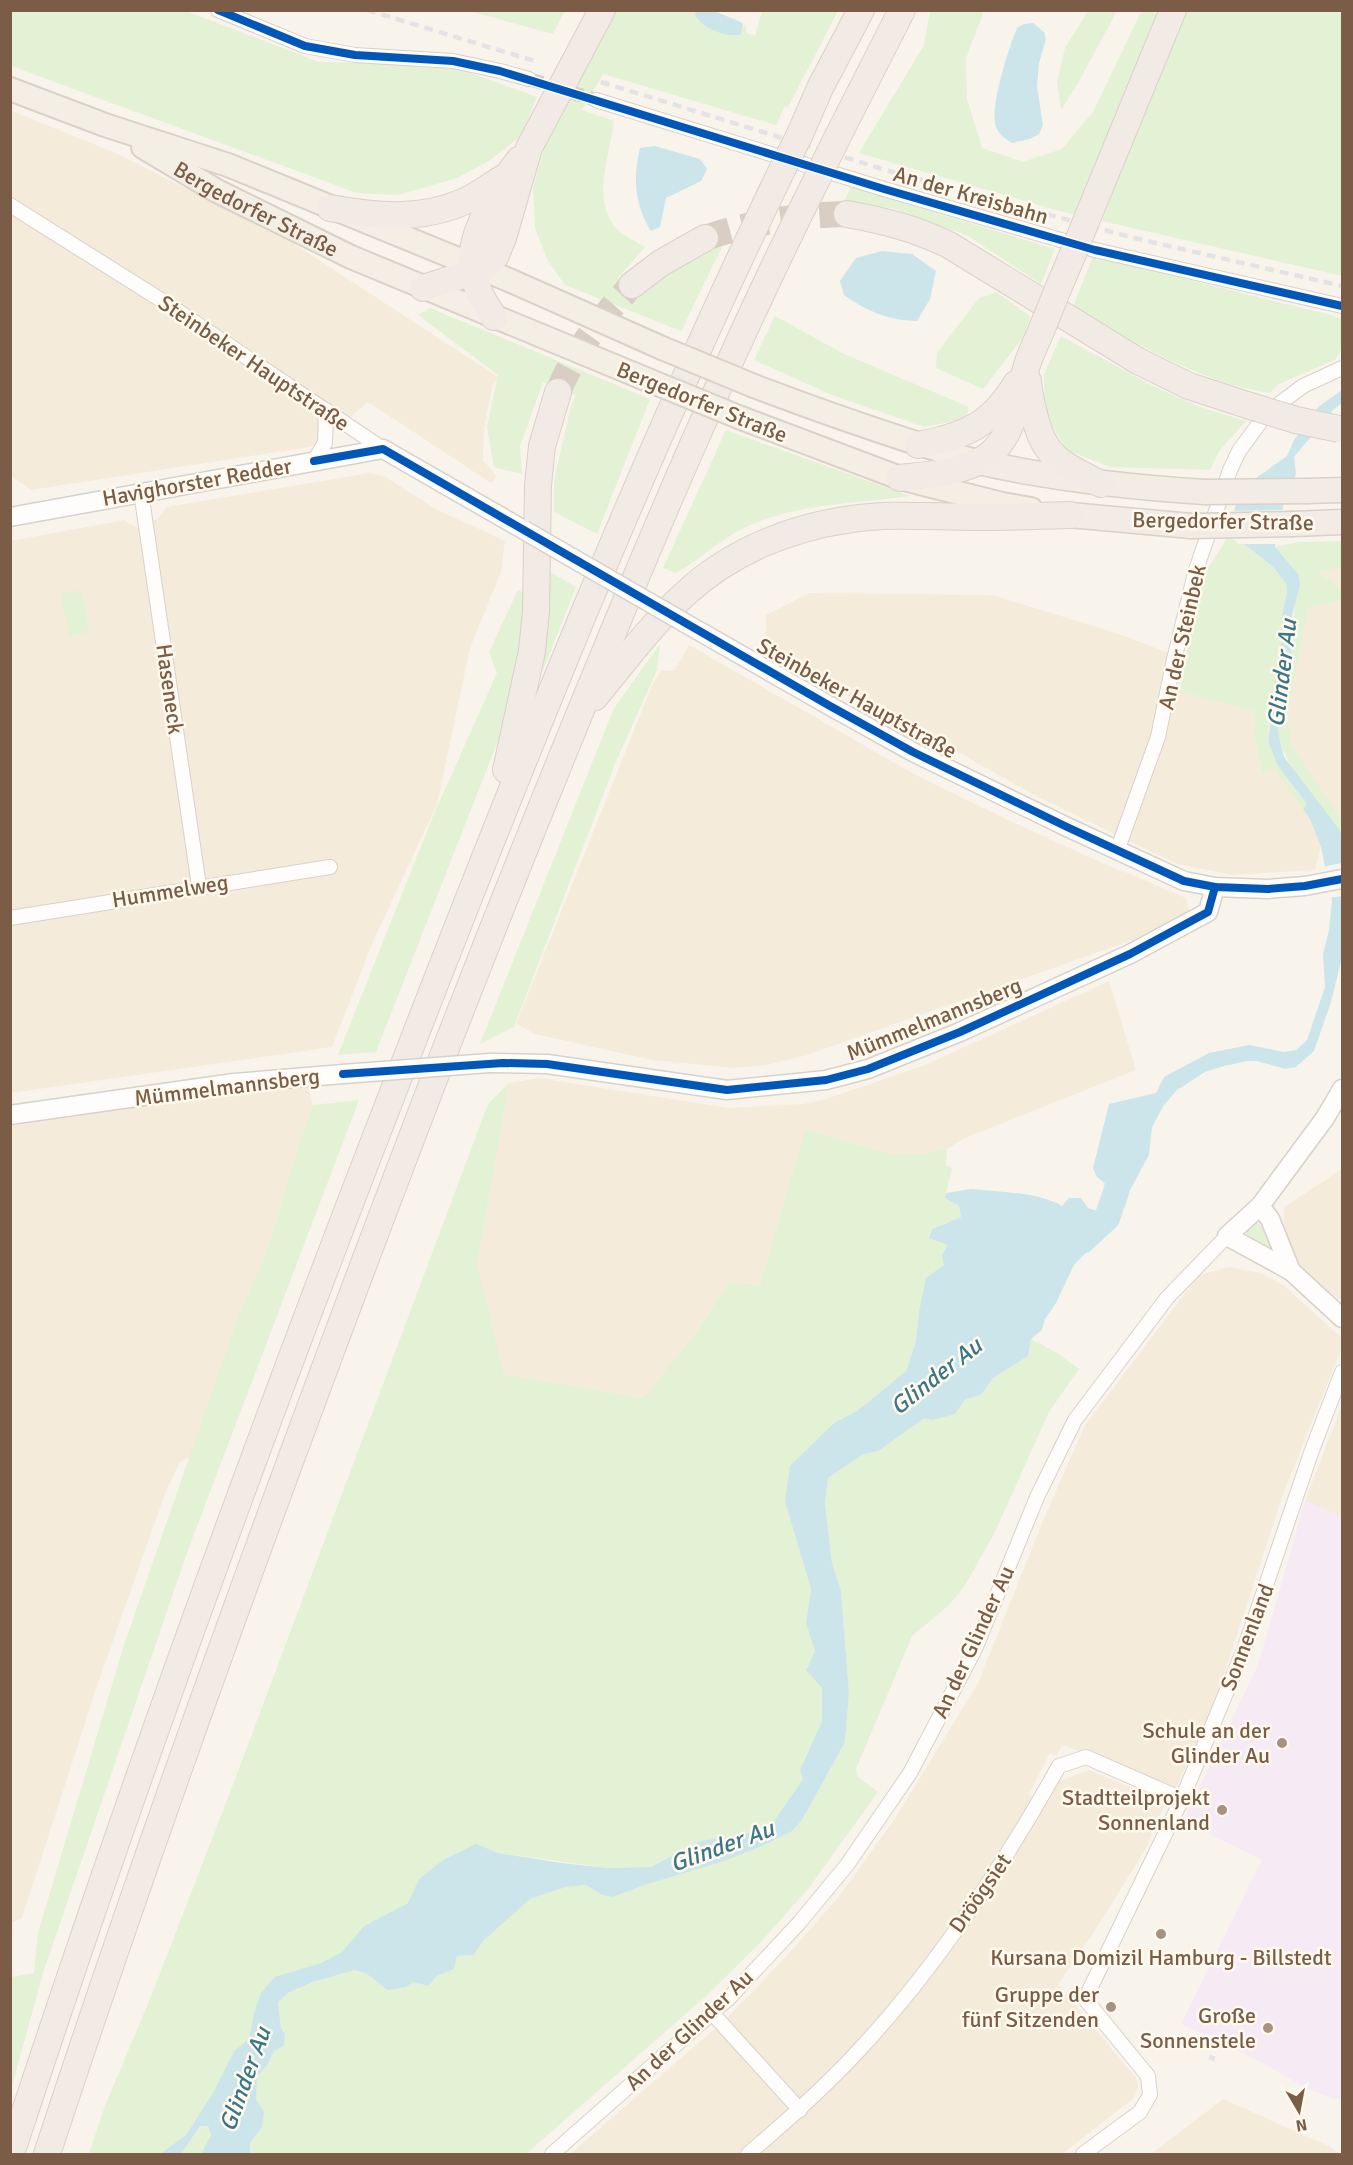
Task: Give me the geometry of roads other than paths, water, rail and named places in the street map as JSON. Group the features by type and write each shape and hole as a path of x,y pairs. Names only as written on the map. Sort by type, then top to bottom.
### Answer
{"highway":[{"path":"423,288 475,269 495,256 529,148 602,10"},
{"path":"12,2151 189,1637 320,1278 538,721 641,476 750,234 800,134 820,88 861,10"},
{"path":"48,2152 230,1624 405,1155 484,952 578,718 681,472 784,245 902,10"},
{"path":"900,478 946,472 978,462 997,446 1008,429 1019,403 1027,366 1173,10"},
{"path":"494,317 481,297 471,253 477,232 506,176 529,148"},
{"path":"330,208 379,216 422,214 464,202 506,176"},
{"path":"847,214 890,222 921,232 949,245 1138,361 1189,386 1296,420 1341,429"},
{"path":"632,285 661,262 705,238"},
{"path":"918,445 956,437 984,422 1003,403 1027,366"},
{"path":"1027,366 1037,429 1046,449 1062,464 1101,484"},
{"path":"490,843 531,651 536,611 542,446 558,392"},
{"name":"Bergedorfer Straße","path":"978,462 1011,470 1101,484 1205,492 1342,490"},
{"path":"578,718 650,630 685,593 742,553 773,539 798,530 853,519 1071,515"},
{"name":"Bergedorfer Straße","path":"1071,515 1191,526 1342,522"}],"main road":[{"name":"Bergedorfer Straße","path":"10,89 105,125 228,165 754,386 918,445 978,462"},
{"name":"Bergedorfer Straße","path":"105,125 217,191 268,218 423,288 741,418 900,478 1002,504 1071,515"}],"street":[{"path":"218,10 305,46 355,56 453,61 500,70 530,79"},
{"name":"An der Kreisbahn","path":"596,100 884,189 1095,250 1342,306"},
{"name":"Steinbeker Hauptstraße","path":"10,205 169,305 383,449 913,752 1184,881 1215,887 1268,890 1321,884 1342,879"},
{"name":"An der Steinbek","path":"1117,850 1158,737 1195,573 1230,470 1239,451 1267,413 1303,386 1342,368"},
{"path":"314,461 325,443 327,410"},
{"name":"Havighorster Redder","path":"10,517 383,449"},
{"name":"Haseneck","path":"141,492 199,886"},
{"name":"Hummelweg","path":"10,918 199,886 330,867"},
{"name":"Mümmelmannsberg","path":"10,1115 234,1083 489,1063 547,1064 727,1090 826,1080 868,1069 914,1052 1044,995 1130,954 1208,912 1215,887"},
{"name":"An der Glinder Au","path":"552,2154 729,1998 799,1923 840,1874 910,1773 975,1649 1037,1497 1075,1420 1167,1298 1227,1236 1260,1206 1325,1118 1342,1089"},
{"path":"1260,1206 1270,1219 1290,1271"},
{"path":"1227,1236 1290,1271 1342,1318"},
{"name":"Sonnenland","path":"1083,2154 1140,2112 1150,2095 1148,2076 1085,1999 1182,1800 1245,1647 1312,1450 1342,1372"},
{"name":"Dröögsiet","path":"748,2154 800,2110 861,2048 920,1977 988,1886 1022,1833 1059,1766 1086,1757 1182,1800"},
{"path":"712,2013 800,2110"}],"water":[{"path":"697,11 714,11 741,22 743,24 741,34 729,35 715,31 698,19 695,14"},
{"path":"1033,23 1044,32 1046,39 1039,63 1037,86 1043,125 1039,134 1030,139 1012,143 1001,135 996,127 997,92 1017,28"},
{"path":"655,146 700,159 707,169 701,181 666,198 660,227 651,231 638,200 636,170 640,148"},
{"path":"882,251 912,254 936,271 930,299 917,321 907,321 879,314 844,295 840,281 856,258"},
{"path":"1342,390 1342,403 1334,409 1294,457 1296,474 1284,502 1275,547 1298,574 1300,584 1292,616 1294,634 1278,730 1280,741 1284,757 1339,829 1342,837 1342,957 1331,1002 1314,1051 1296,1067 1286,1069 1256,1061 1247,1061 1205,1072 1177,1090 1164,1105 1152,1127 1149,1155 1130,1190 1122,1190 1119,1194 1097,1177 1093,1168 1109,1104 1156,1093 1164,1077 1209,1053 1249,1045 1284,1052 1296,1050 1307,1040 1325,987 1323,954 1329,930 1332,901 1321,847 1310,819 1303,809 1307,804 1278,766 1269,744 1270,712 1282,638 1286,583 1272,566 1230,533 1235,507 1256,478 1287,456 1294,440 1318,407"},
{"path":"971,1189 1030,1195 1062,1206 1069,1198 1081,1198 1088,1208 1101,1212 1111,1223 1105,1233 1074,1265 1056,1303 1045,1319 1042,1330 1031,1339 1028,1356 993,1378 982,1394 965,1400 955,1414 933,1420 924,1418 880,1450 862,1455 828,1478 825,1503 832,1563 841,1591 849,1693 845,1742 802,1820 792,1831 762,1846 721,1862 644,1885 613,1897 602,1895 586,1885 566,1887 530,1899 483,1941 474,1955 457,1956 454,1969 437,1976 428,1986 413,1982 406,1987 387,1990 367,1974 355,1970 313,1982 288,1993 278,2002 281,2028 285,2034 284,2046 274,2051 267,2065 257,2077 256,2100 264,2111 262,2127 250,2143 250,2154 201,2154 211,2135 208,2126 200,2126 181,2154 160,2154 186,2135 213,2093 234,2051 249,2039 261,1993 275,1977 321,1963 342,1952 364,1926 408,1903 419,1879 443,1860 476,1844 498,1853 562,1863 608,1868 651,1867 700,1841 745,1834 774,1821 803,1779 800,1770 822,1721 822,1688 806,1670 815,1651 806,1623 811,1589 785,1502 790,1466 834,1423 857,1411 906,1371 916,1341 926,1278 944,1265 942,1255 948,1245 929,1238 932,1229 961,1217 959,1206 945,1198 946,1193"}],"waterway":[{"name":"Glinder Au","path":"1082,1241 1107,1218 1124,1159"}],"tunnel":[{"path":"529,79 596,100"},
{"path":"705,238 775,220 847,214"},
{"path":"558,392 590,335 632,285"}],"railway":[{"path":"367,10 538,62"},
{"path":"601,82 889,171 1134,238 1342,286"},
{"path":"1209,2057 1215,2059"}],"place":[{"name":"Schule an der Glinder Au","path":"1282,1743"},
{"name":"Stadtteilprojekt Sonnenland","path":"1222,1810"},
{"name":"Kursana Domizil Hamburg - Billstedt","path":"1161,1934"},
{"name":"Gruppe der fünf Sitzenden","path":"1111,2007"},
{"name":"Große Sonnenstele","path":"1268,2028"}]}
